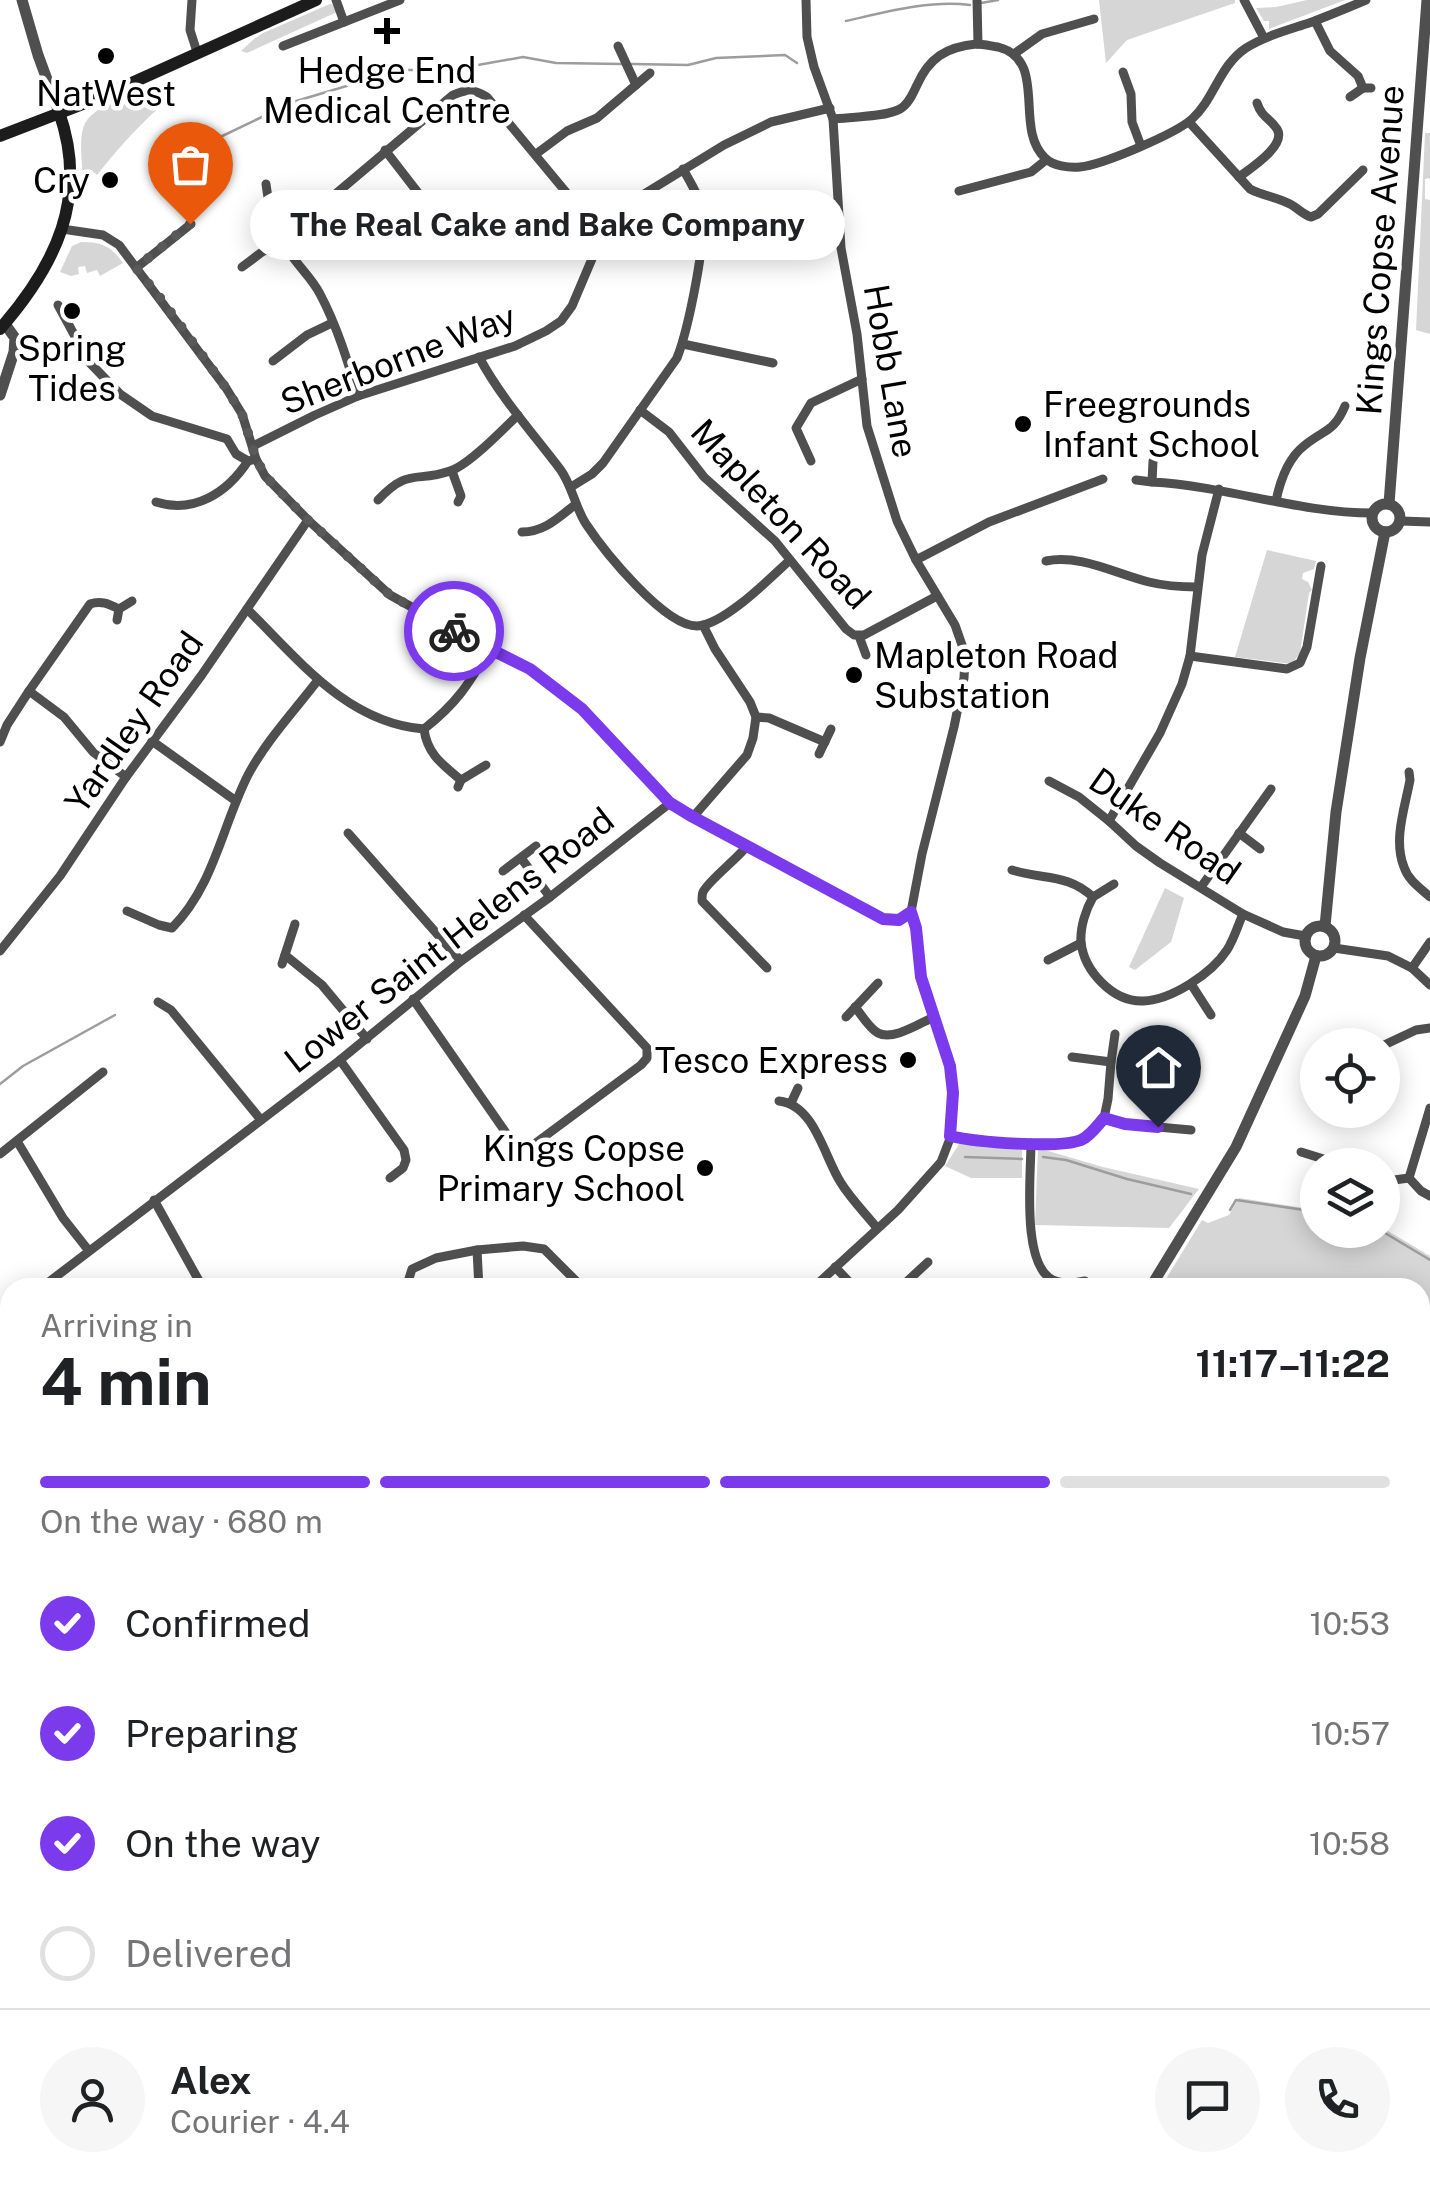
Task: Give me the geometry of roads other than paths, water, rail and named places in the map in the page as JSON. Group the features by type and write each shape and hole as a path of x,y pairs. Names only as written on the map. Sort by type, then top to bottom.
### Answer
{"main road":[{"path":"0,136 96,99 316,0"},
{"path":"2,327 44,272 70,201 71,168 60,112"}],"street":[{"path":"22,0 60,112"},
{"path":"192,0 190,30 197,52"},
{"path":"336,0 344,22"},
{"path":"283,46 397,0"},
{"name":"Hobb Lane","path":"806,0 810,52 831,113 841,248 857,334 866,426 896,520 954,625 964,653 962,689 911,912"},
{"path":"977,0 978,44 1004,49 1024,66 1030,132 1036,146 1046,160 1060,166 1082,167 1141,146 1189,122 1203,108 1226,64 1240,52 1264,38 1366,0"},
{"path":"1244,0 1264,38"},
{"name":"Kings Copse Avenue","path":"1390,504 1427,0"},
{"path":"1315,21 1330,50 1367,88 1350,98"},
{"path":"1014,54 1042,34 1087,25"},
{"name":"Sherborne Way","path":"253,446 358,396 524,342 561,321 606,233 632,203 683,169 771,122 831,113 897,112 906,104 930,62 945,52 978,44"},
{"path":"622,48 636,85"},
{"path":"536,154 596,118 650,72"},
{"path":"1123,72 1131,94 1132,122 1141,146"},
{"path":"277,230 313,213 453,95 465,90 487,97 580,210 606,233"},
{"path":"1239,178 1276,147 1280,139 1278,130 1256,118 1257,102"},
{"path":"1189,122 1250,188 1289,203 1304,216 1318,214 1355,173"},
{"path":"386,150 419,194 430,220 457,248"},
{"path":"960,192 1031,172 1046,160"},
{"path":"570,488 603,463 677,358 682,344 703,215 683,169"},
{"path":"266,184 268,206 277,230 320,292 358,396"},
{"path":"136,268 190,224"},
{"path":"62,229 112,239 162,300 242,414 253,446 252,460 232,480 193,506 160,506"},
{"path":"242,267 283,241"},
{"path":"58,305 89,362 120,394 152,416 227,439 236,454 252,460 308,520 390,595 530,669 582,709 670,803 883,919 899,920 911,912 921,977 950,1066 950,1136 934,1170 898,1210 823,1278"},
{"path":"273,361 307,335 332,323"},
{"path":"0,395 15,338 2,327"},
{"path":"682,344 773,363"},
{"path":"479,357 492,381 563,473 586,523 660,609 683,624 713,622 790,560"},
{"path":"811,461 796,428 811,403 862,379"},
{"path":"1276,502 1280,482 1291,461 1303,446 1329,436 1346,406"},
{"name":"Mapleton Road","path":"640,410 669,432 704,476 775,542 846,630 859,636 938,596"},
{"path":"378,500 394,484 410,477 452,471 518,415"},
{"path":"1152,482 1153,461"},
{"path":"452,471 461,496 458,502"},
{"path":"916,560 989,522 1103,479"},
{"path":"1136,480 1219,489 1332,512 1373,513"},
{"path":"1109,820 1160,733 1182,684 1190,656 1202,555 1219,489"},
{"path":"529,535 576,504"},
{"path":"1381,504 1390,504 1400,512 1400,521 1395,529 1385,532 1376,528 1373,513 1381,504"},
{"name":"Yardley Road","path":"0,951 60,876 308,520"},
{"path":"1400,521 1430,522"},
{"path":"1324,926 1336,812 1385,532"},
{"path":"1046,562 1061,553 1145,581 1198,587"},
{"path":"1190,656 1288,669 1300,663 1321,566"},
{"path":"1306,576 1318,578"},
{"path":"0,742 7,725 95,598 108,603 118,614 132,601"},
{"path":"247,608 318,680 349,705 402,727 424,729 464,692 489,650"},
{"path":"693,817 747,754 756,717 703,625"},
{"path":"859,636 866,655"},
{"path":"964,653 1021,651"},
{"path":"127,912 172,928 184,916 208,877 250,771 318,680"},
{"path":"29,692 64,718 94,752 126,777"},
{"path":"756,717 769,718 825,742"},
{"path":"424,729 426,744 460,784 486,765"},
{"path":"819,754 831,729"},
{"path":"152,741 236,802"},
{"path":"1409,772 1401,831 1403,866 1430,897"},
{"name":"Duke Road","path":"1050,781 1109,820 1136,846 1242,914 1282,932 1305,936"},
{"path":"1201,887 1271,789"},
{"name":"Lower Saint Helens Road","path":"54,1278 670,803"},
{"path":"348,833 461,961"},
{"path":"1239,833 1260,849"},
{"path":"504,871 536,846"},
{"path":"747,846 707,886 702,900 763,966"},
{"path":"521,858 550,896"},
{"path":"1012,870 1078,884 1093,897"},
{"path":"1114,884 1093,897 1081,943 1103,986 1126,998 1142,1001 1166,997 1190,984 1226,951 1242,914"},
{"path":"413,999 510,1140 523,1147 533,1145 626,1076 645,1060 647,1048 524,916"},
{"path":"295,924 283,959 322,985 367,1038"},
{"path":"1324,926 1333,933 1334,948 1316,956 1307,951 1305,936 1312,928 1324,926"},
{"path":"1412,968 1430,942"},
{"path":"1048,960 1081,943"},
{"path":"1334,948 1388,956 1412,968 1430,985"},
{"path":"1156,1278 1244,1130 1304,996 1316,956"},
{"path":"846,1017 878,983"},
{"path":"1190,984 1208,1001 1212,1015"},
{"path":"158,1002 180,1020 260,1120"},
{"path":"855,1007 877,1032 886,1034 934,1017"},
{"path":"1400,1038 1430,1028"},
{"path":"950,1136 1064,1145 1086,1138 1104,1118 1116,1034"},
{"path":"1072,1057 1110,1062"},
{"path":"340,1060 404,1150 406,1160 390,1178"},
{"path":"0,1154 103,1072"},
{"path":"791,1103 798,1088"},
{"path":"780,1102 791,1103 807,1118 840,1182 877,1228"},
{"path":"1409,1178 1428,1113"},
{"path":"1104,1118 1125,1124 1191,1130"},
{"path":"17,1141 63,1218 89,1251"},
{"path":"1031,1143 1032,1242 1046,1278"},
{"path":"1400,1179 1409,1178"},
{"path":"1409,1178 1430,1196"},
{"path":"154,1200 197,1278"},
{"path":"409,1278 412,1269 436,1258 523,1246 544,1249 572,1278"},
{"path":"477,1250 479,1278"},
{"path":"911,1278 928,1262"},
{"path":"835,1267 845,1278"},
{"path":"918,1272 924,1278"}],"waterway":[{"path":"981,3 998,0"},
{"path":"846,21 923,5 970,5"},
{"path":"632,64 688,65 716,58 785,55 797,63"},
{"path":"216,139 293,102 400,70 450,70 523,57 556,63 622,64"},
{"path":"0,1084 23,1066 115,1015"},
{"path":"965,1157 1022,1159"},
{"path":"1043,1157 1191,1194"},
{"path":"1230,1210 1236,1200 1300,1209"},
{"path":"1400,1242 1430,1260"}],"place":[{"name":"Hedge End Medical Centre","path":"387,31"},
{"name":"NatWest","path":"106,56"},
{"name":"Cry","path":"110,180"},
{"name":"The Real Cake and Bake Company","path":"190,224"},
{"name":"Spring Tides","path":"72,311"},
{"name":"Freegrounds Infant School","path":"1023,424"},
{"name":"Mapleton Road Substation","path":"854,675"},
{"name":"Tesco Express","path":"908,1060"},
{"name":"Kings Copse Primary School","path":"705,1168"}]}
